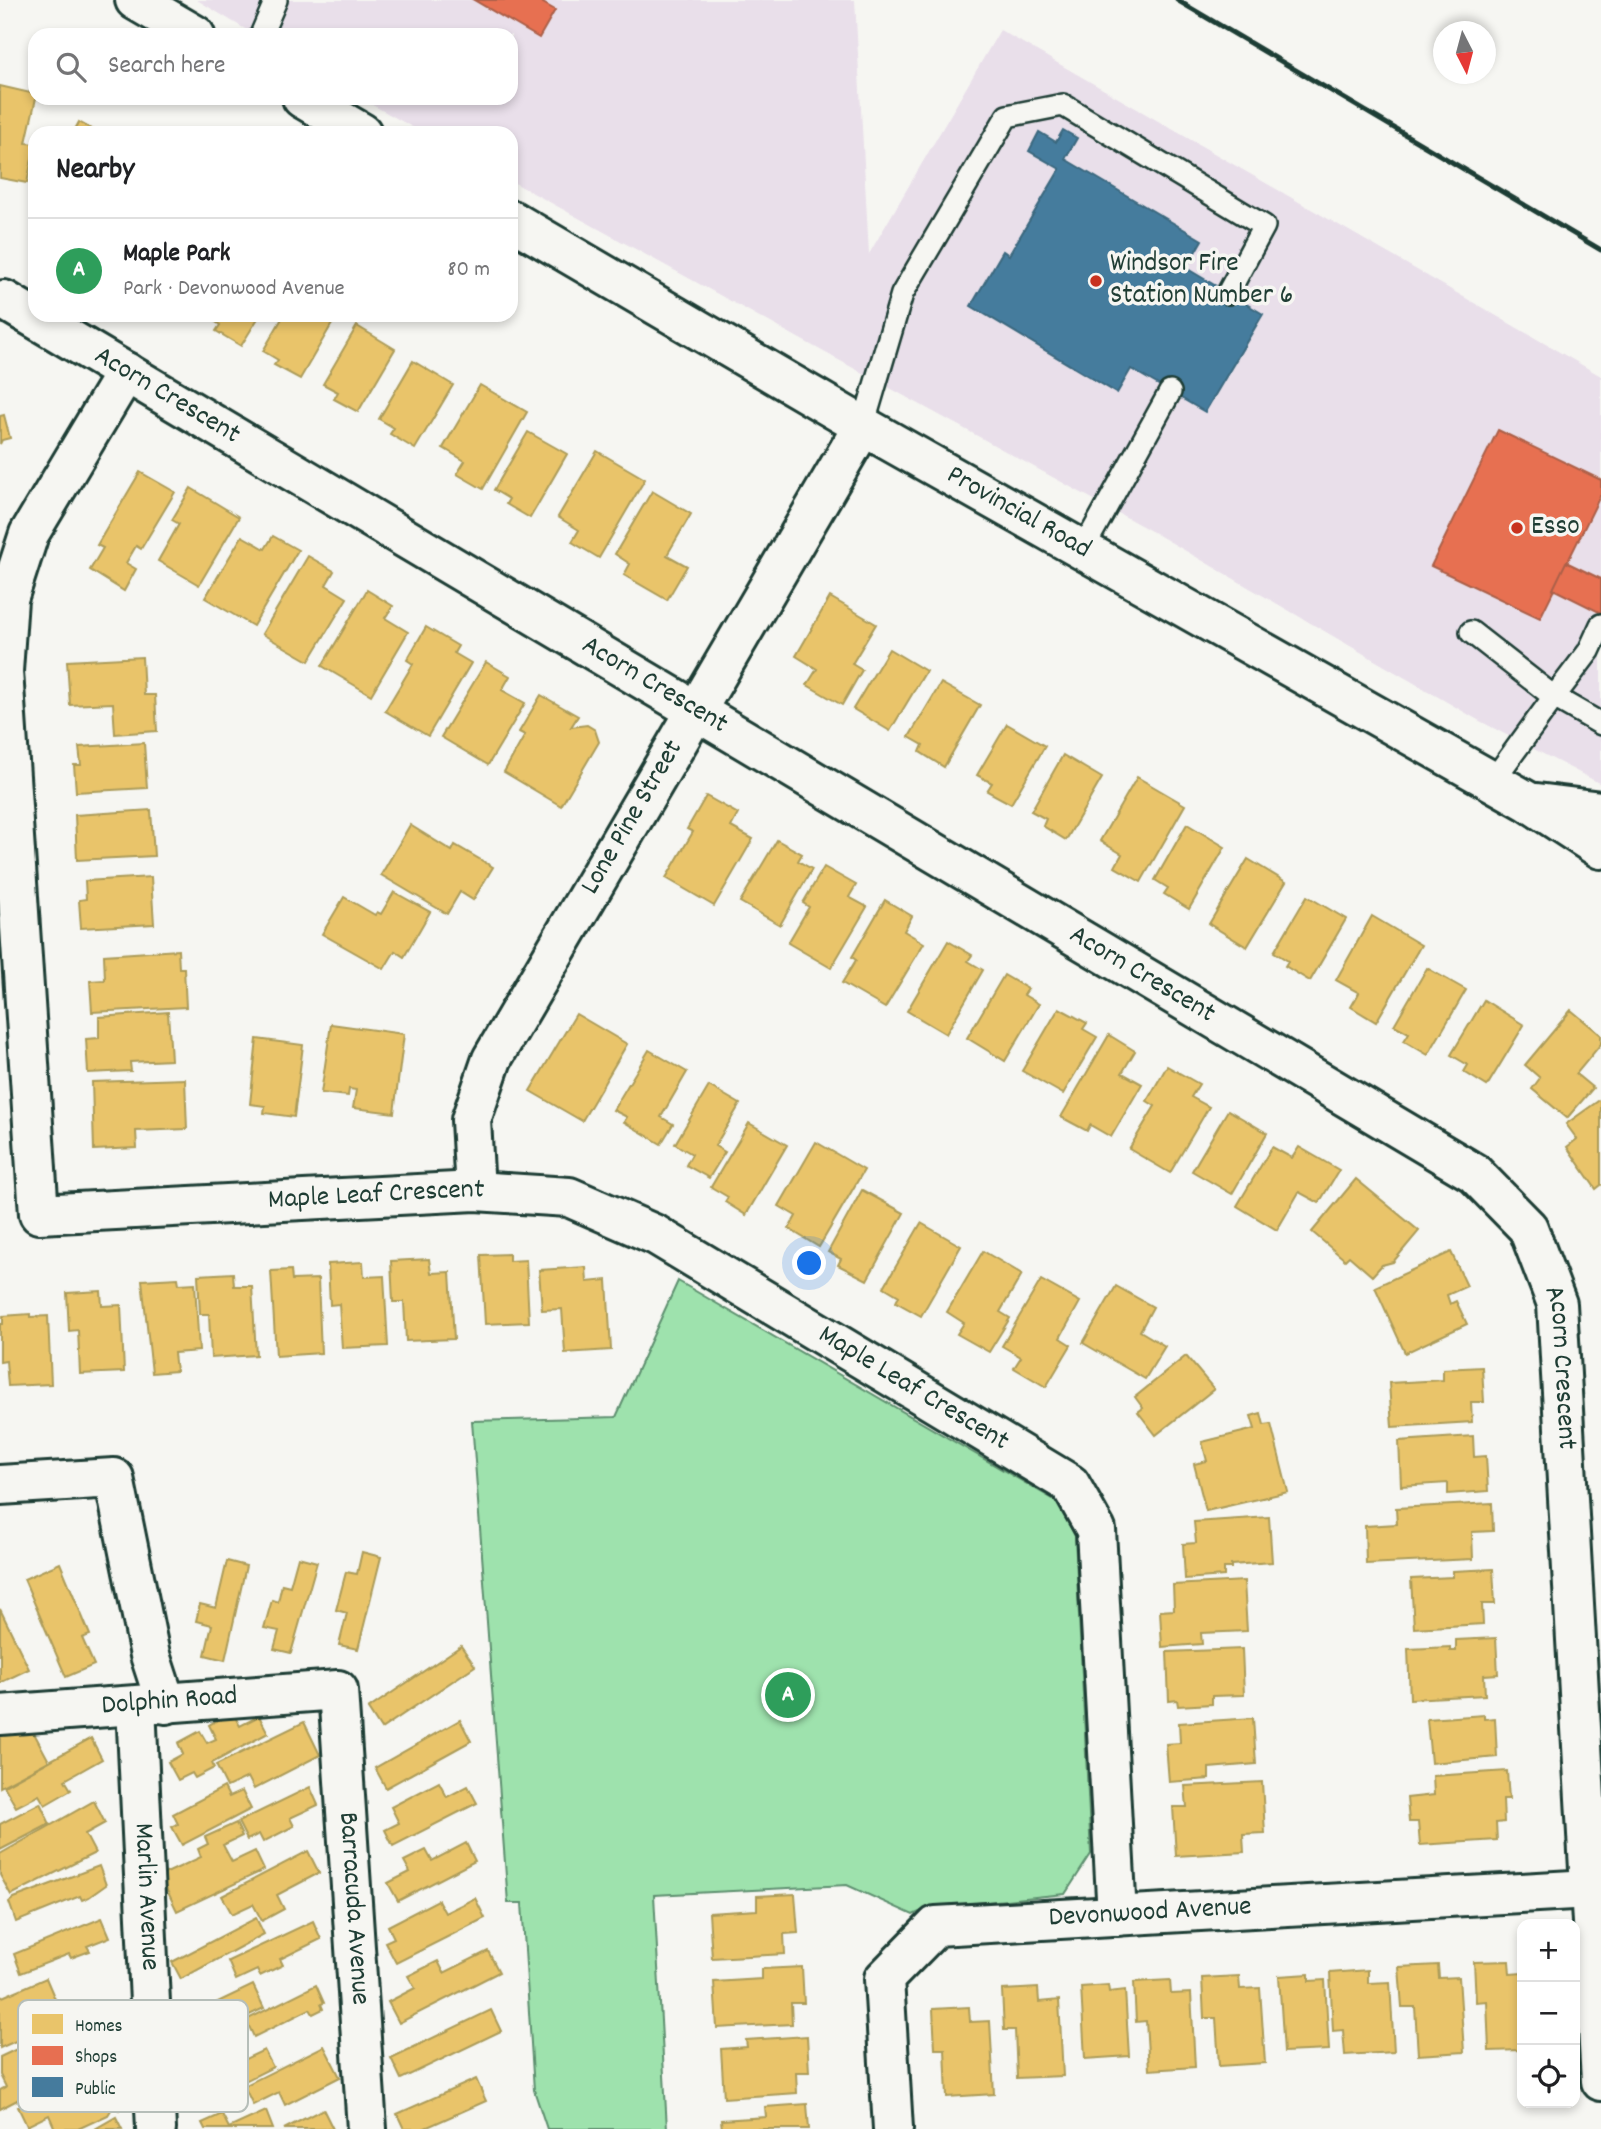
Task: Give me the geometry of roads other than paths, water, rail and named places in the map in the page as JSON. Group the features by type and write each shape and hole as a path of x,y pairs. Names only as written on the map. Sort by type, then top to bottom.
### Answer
{"street":[{"path":"135,0 183,28"},
{"path":"314,105 350,126"},
{"name":"Provincial Road","path":"518,224 863,426 1529,802 1601,849"},
{"name":"Acorn Crescent","path":"4,300 28,314"},
{"name":"Acorn Crescent","path":"41,322 1474,1173 1528,1228 1557,1304 1601,2081"},
{"name":"Maple Leaf Crescent","path":"126,372 29,534 8,599 3,671 39,1214 475,1191 569,1197 656,1235 1070,1485 1096,1530 1117,1916"},
{"name":"Lone Pine Street","path":"475,1191 471,1120 492,1059 863,426"},
{"name":"Provincial Road","path":"1529,802 1601,811"},
{"name":"Marlin Avenue","path":"0,1485 114,1478 150,1656 154,2000"},
{"name":"Dolphin Road","path":"0,1714 338,1690"},
{"name":"Barracuda Avenue","path":"338,1690 367,2129"},
{"name":"Devonwood Avenue","path":"893,2129 884,1979 936,1926 1590,1889"}],"lane":[{"path":"264,28 276,0"},
{"path":"863,426 902,294 1007,116 1063,105 1264,226 1228,293"},
{"path":"1082,551 1170,391"},
{"path":"1492,782 1554,697 1595,655 1601,625"},
{"path":"1471,632 1554,697 1601,724"}],"railway":[{"path":"1177,0 1601,250"}],"place":[{"name":"Windsor Fire Station Number 6","path":"1096,281"},
{"name":"Esso","path":"1517,528"},
{"name":"Maple Park","path":"788,1695"}]}
